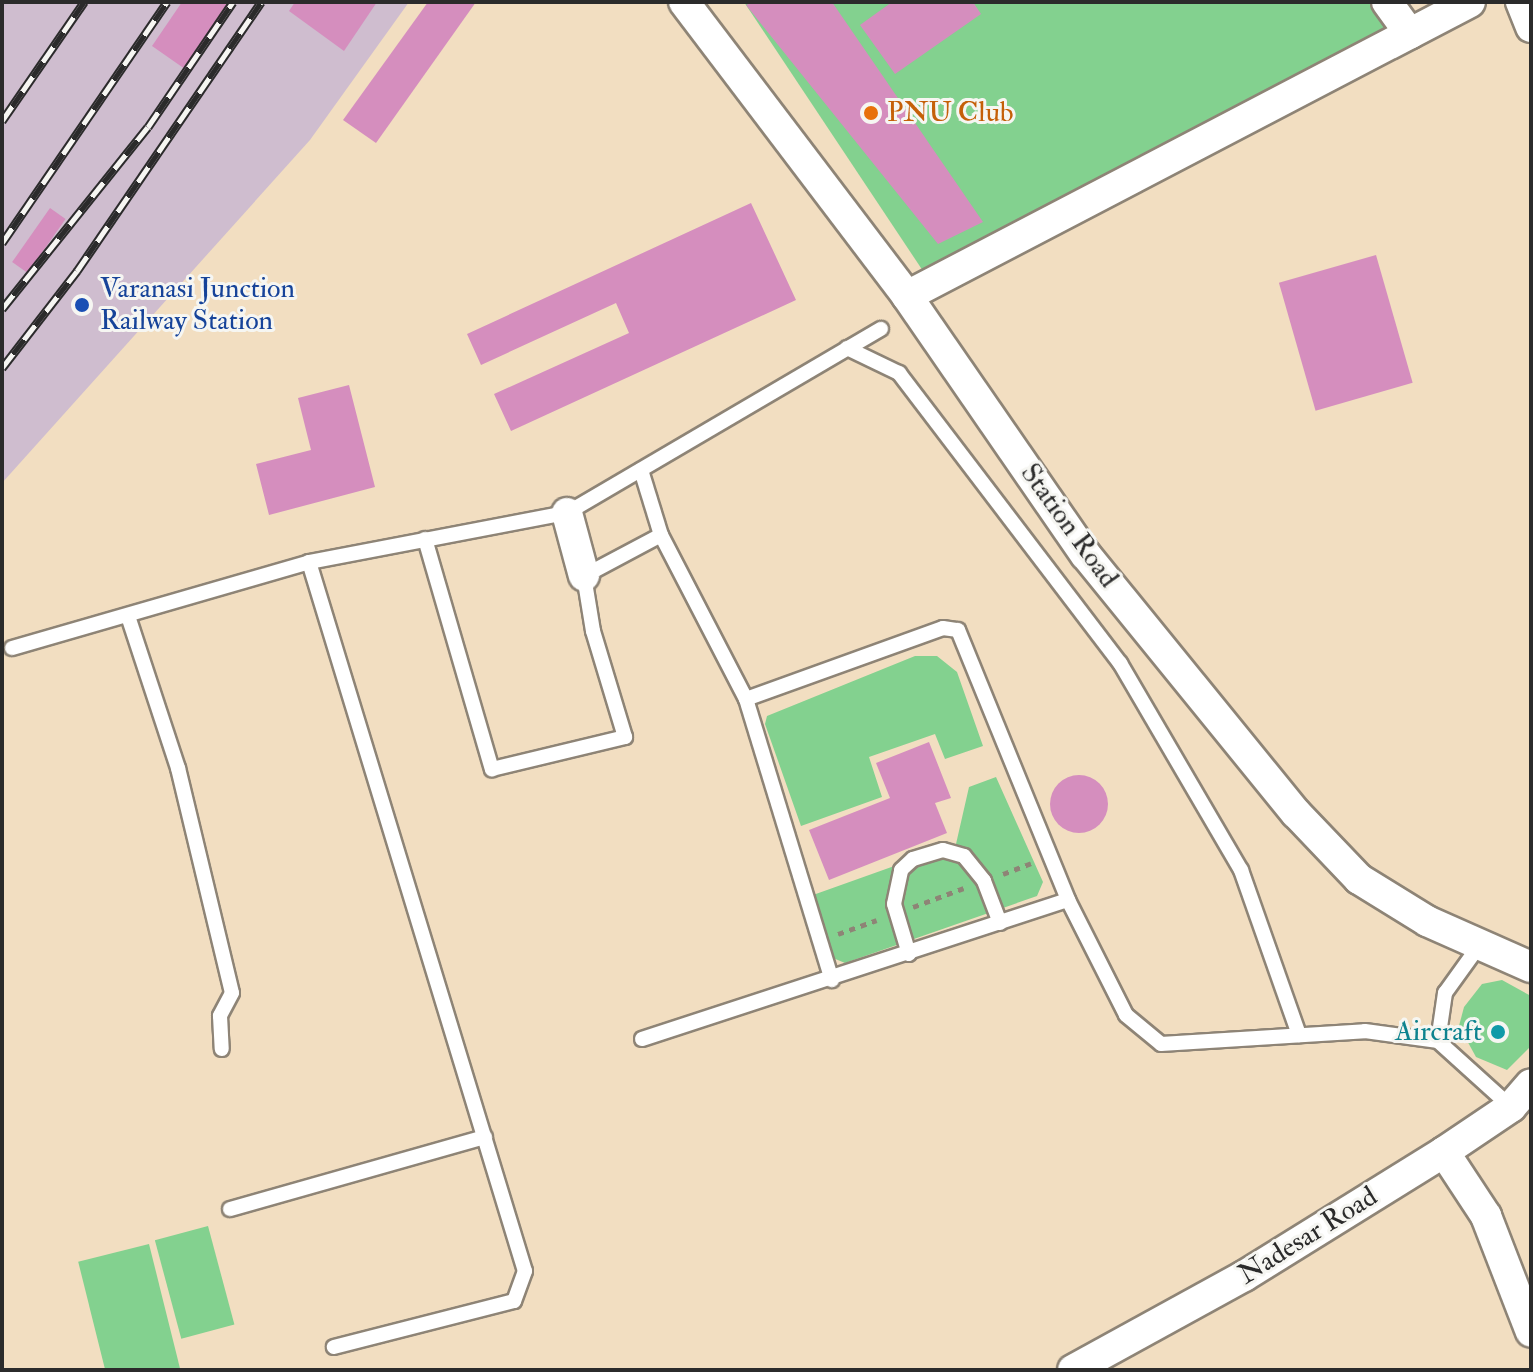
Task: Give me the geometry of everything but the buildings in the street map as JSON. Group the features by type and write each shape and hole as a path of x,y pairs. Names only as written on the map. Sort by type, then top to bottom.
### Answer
{"street":[{"name":"Station Road","path":"684,2 907,296 1086,555 1296,813 1359,879 1427,921 1481,942 1531,967"},
{"path":"1387,2 1410,34"},
{"path":"907,296 1470,2"},
{"path":"1521,2 1531,27"},
{"path":"567,513 584,576"},
{"name":"Nadesar Road","path":"1073,1370 1244,1276 1444,1152 1511,1107 1531,1084"},
{"path":"1444,1152 1486,1216 1531,1332"}],"lane":[{"path":"12,648 309,562 567,513 881,329"},
{"path":"847,348 899,373 1120,663 1241,870 1299,1035"},
{"path":"641,470 661,535 746,699 832,980"},
{"path":"425,539 492,769 625,737 593,631 584,576 661,535"},
{"path":"309,562 525,1271 514,1301 334,1347"},
{"path":"128,616 178,768 232,993 220,1016 222,1049"},
{"path":"746,699 943,628 958,630 1068,900 1126,1015 1161,1044 1365,1031 1438,1041 1511,1107"},
{"path":"909,954 897,913 896,886 901,870 913,859 943,850 964,856 984,881 1000,923"},
{"path":"642,1039 832,980 1068,900"},
{"path":"1438,1041 1445,993 1481,942"},
{"path":"230,1209 485,1137"}],"path":[{"path":"820,940 1051,856"}],"shaded area":[{"name":"Varanasi Junction Railway Station","path":"2,2 409,2 310,140 2,483"}],"green space":[{"path":"744,2 1371,2 1393,29 929,280"},
{"path":"915,656 937,656 957,672 983,746 945,759 935,734 869,757 882,797 801,826 765,724 767,716"},
{"path":"996,777 1043,882 1037,896 845,963 833,958 813,895 956,844 969,787"},
{"path":"1502,980 1531,996 1531,1046 1507,1070 1476,1057 1459,1026 1464,1007 1482,984"},
{"path":"208,1226 234,1325 181,1339 155,1240"},
{"path":"149,1244 180,1368 105,1370 78,1262"}],"railway":[{"path":"2,121 84,2"},
{"path":"2,243 167,2"},
{"path":"2,309 148,127 233,2"},
{"path":"2,368 77,271 261,2"}],"place":[{"name":"PNU Club","path":"871,113"},
{"name":"Varanasi Junction Railway Station","path":"82,305"},
{"name":"Aircraft","path":"1498,1032"}]}
